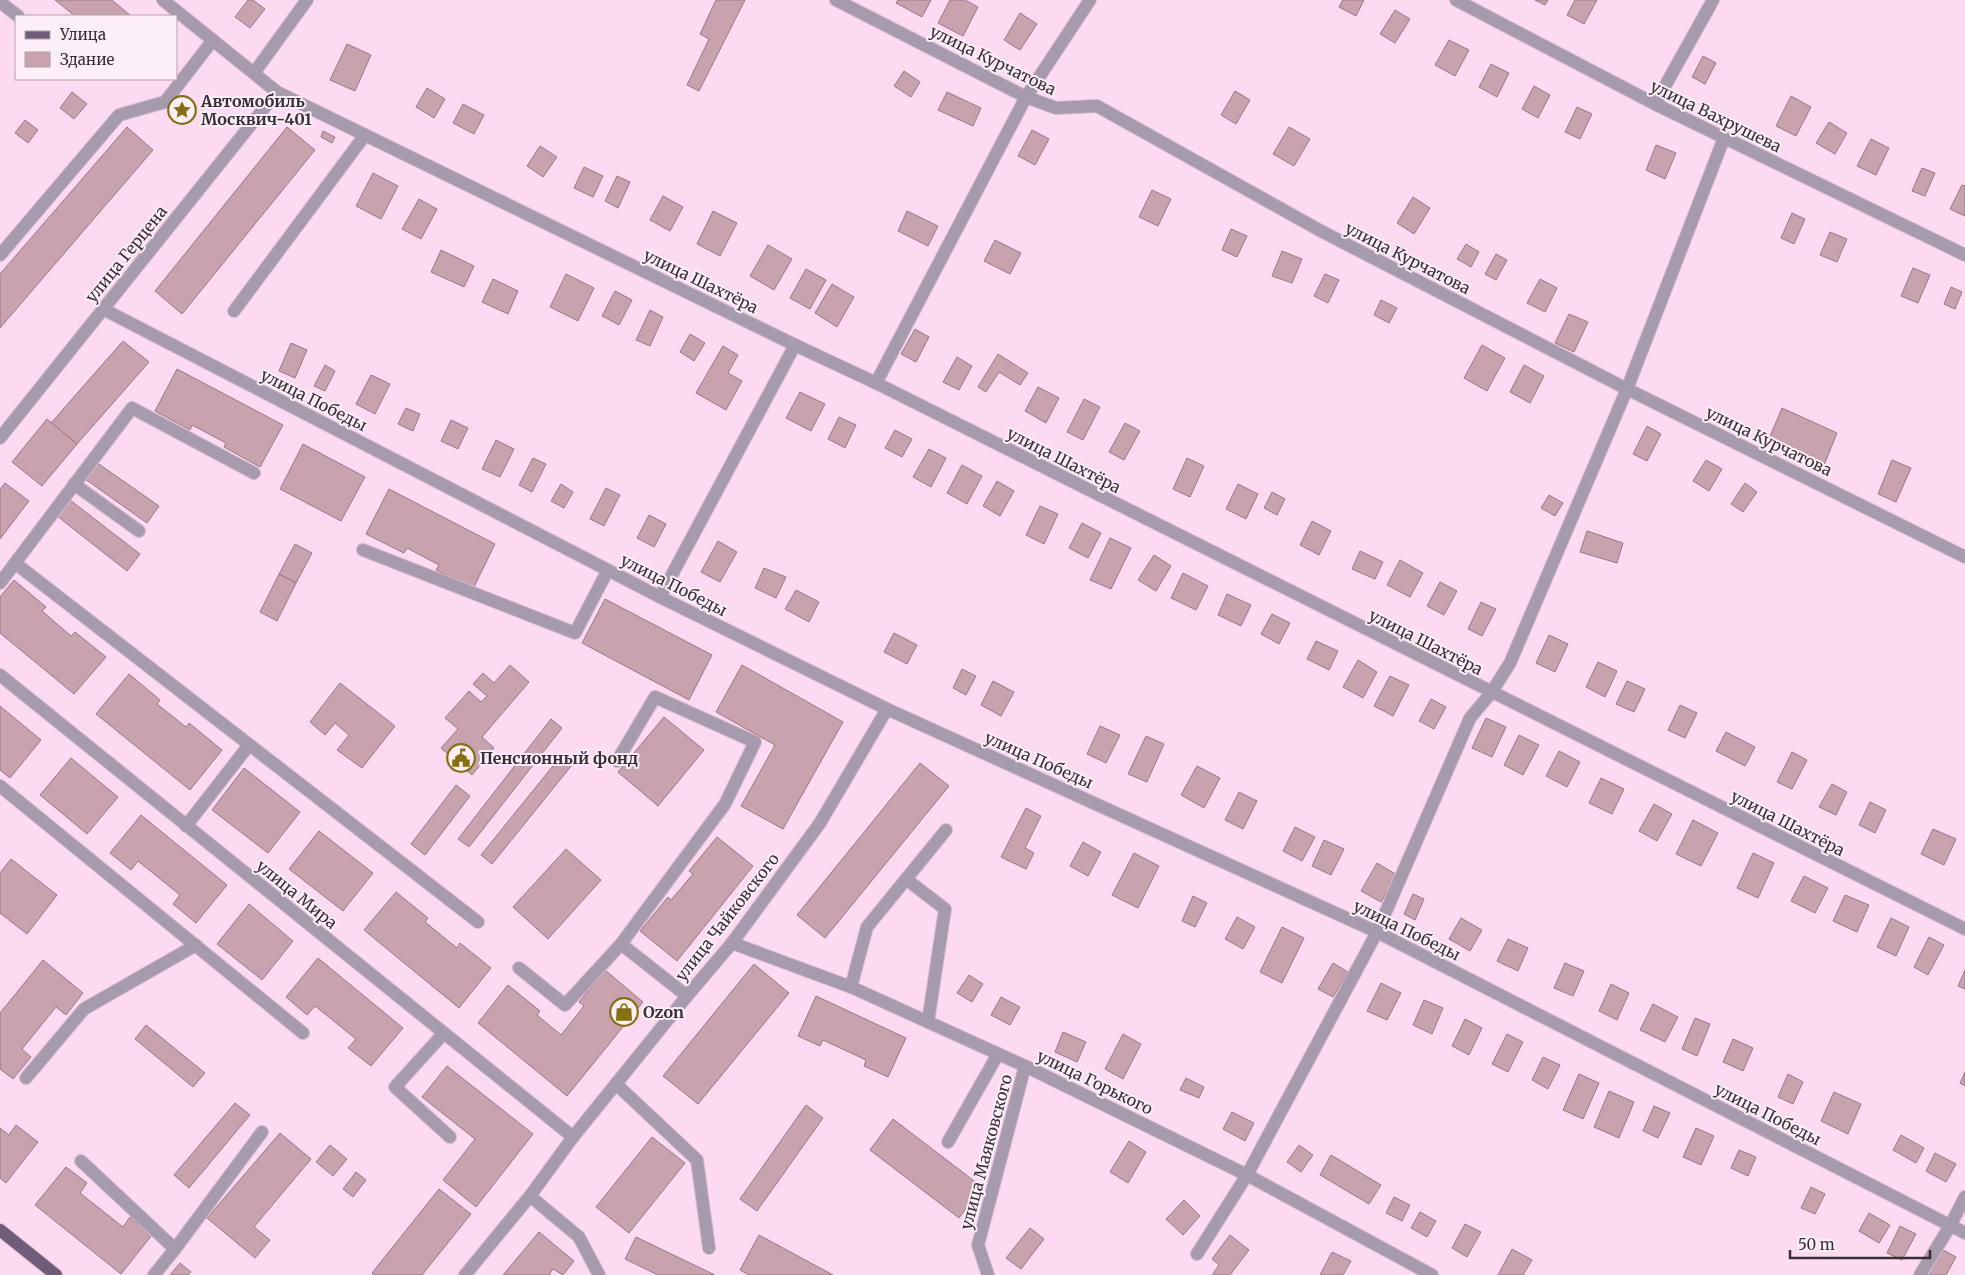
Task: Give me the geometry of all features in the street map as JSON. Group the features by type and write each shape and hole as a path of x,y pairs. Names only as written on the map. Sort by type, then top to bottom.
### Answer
{"main road":[{"path":"0,1230 56,1275"}],"street":[{"name":"улица Шахтёра","path":"162,0 277,92 876,383 1965,929"},
{"path":"254,73 307,0"},
{"name":"улица Курчатова","path":"836,0 1026,97 1056,108 1097,106 1321,231 1627,389 1965,557"},
{"path":"876,383 1026,97 1090,0"},
{"name":"улица Вахрушева","path":"1456,0 1655,104 1965,255"},
{"path":"1655,104 1713,0"},
{"path":"0,2 17,15"},
{"path":"0,255 119,115 165,102 213,40"},
{"name":"улица Герцена","path":"0,438 277,92"},
{"path":"234,311 365,135"},
{"path":"1197,1254 1247,1175 1378,932 1470,718 1491,692 1510,663 1627,389 1724,138"},
{"name":"улица Победы","path":"103,309 660,597 887,709 1378,932 1965,1233"},
{"path":"660,597 795,345"},
{"path":"0,583 132,408 254,473"},
{"path":"74,484 139,531"},
{"path":"363,550 575,634 608,570"},
{"path":"15,563 478,922"},
{"name":"улица Мира","path":"0,675 573,1137"},
{"path":"519,968 565,1005 621,944 725,804 754,742 656,697 617,761"},
{"name":"улица Чайковского","path":"464,1275 530,1196 573,1137 687,996 732,944 820,823 887,709"},
{"path":"186,826 249,745"},
{"path":"0,786 303,1033"},
{"path":"851,987 867,927 946,830"},
{"path":"906,879 945,909 928,1022"},
{"path":"621,944 687,996"},
{"name":"улица Горького","path":"732,944 851,987 1025,1066 1247,1175 1432,1275"},
{"path":"26,1078 84,1009 196,945"},
{"path":"444,1033 395,1087 450,1137"},
{"path":"948,1142 998,1054"},
{"name":"улица Маяковского","path":"988,1275 978,1244 1025,1066"},
{"path":"616,1084 697,1160 709,1248"},
{"path":"154,1275 262,1132"},
{"path":"80,1161 175,1249"},
{"path":"530,1196 579,1236 599,1275"},
{"path":"1920,1275 1965,1197"}],"building":[{"path":"55,0 112,0 130,15 74,15"},
{"path":"248,0 253,0 265,9 250,28 235,17"},
{"path":"716,0 745,0 699,91 687,85 709,39 700,34"},
{"path":"898,0 931,0 922,17 896,3"},
{"path":"950,0 965,0 978,7 963,36 938,23"},
{"path":"1343,0 1364,0 1356,16 1339,7"},
{"path":"1535,0 1548,0 1545,5"},
{"path":"1575,0 1597,0 1584,24 1567,15"},
{"path":"1395,10 1410,19 1395,43 1380,34"},
{"path":"1020,13 1037,24 1020,50 1004,40"},
{"path":"1449,40 1469,50 1455,76 1435,65"},
{"path":"347,44 371,55 355,91 330,80"},
{"path":"1703,56 1716,63 1705,84 1692,77"},
{"path":"1491,64 1509,73 1497,97 1479,87"},
{"path":"904,71 920,82 911,97 894,86"},
{"path":"1534,86 1550,95 1538,118 1522,109"},
{"path":"427,88 445,99 434,118 416,107"},
{"path":"1235,91 1250,100 1236,124 1221,115"},
{"path":"72,92 87,104 74,119 60,108"},
{"path":"947,92 981,108 973,126 938,110"},
{"path":"1791,96 1811,107 1796,136 1776,126"},
{"path":"463,104 484,115 474,134 453,123"},
{"path":"1577,107 1592,114 1580,139 1565,132"},
{"path":"25,120 38,130 28,143 15,133"},
{"path":"1829,122 1847,133 1835,154 1816,143"},
{"path":"127,127 153,150 0,328 0,274"},
{"path":"287,127 315,150 182,314 155,291"},
{"path":"1289,127 1310,139 1294,166 1273,154"},
{"path":"1032,130 1049,139 1035,165 1018,156"},
{"path":"323,131 335,137 332,143 321,137"},
{"path":"1871,139 1889,148 1876,175 1857,166"},
{"path":"1656,145 1676,153 1665,179 1646,170"},
{"path":"540,146 557,157 543,177 527,166"},
{"path":"584,167 603,176 593,197 574,188"},
{"path":"1922,168 1935,173 1925,196 1912,191"},
{"path":"373,173 398,186 381,219 356,206"},
{"path":"617,176 630,182 618,208 605,201"},
{"path":"1962,185 1965,186 1965,216 1950,209"},
{"path":"1152,190 1171,199 1158,226 1139,217"},
{"path":"663,196 683,207 670,231 650,220"},
{"path":"1413,197 1430,208 1414,234 1397,223"},
{"path":"419,199 437,209 421,239 402,229"},
{"path":"713,211 737,223 720,256 697,244"},
{"path":"907,211 938,226 928,246 898,231"},
{"path":"1792,213 1805,219 1794,244 1781,238"},
{"path":"1231,229 1247,236 1237,257 1222,250"},
{"path":"1830,232 1847,239 1837,262 1820,255"},
{"path":"995,240 1021,253 1010,274 984,261"},
{"path":"1466,244 1479,252 1471,267 1457,259"},
{"path":"768,245 792,259 774,290 750,276"},
{"path":"441,250 474,266 464,287 431,272"},
{"path":"1282,251 1302,259 1292,283 1272,276"},
{"path":"1496,254 1507,260 1496,280 1485,274"},
{"path":"1913,268 1930,275 1918,303 1901,296"},
{"path":"806,269 826,280 810,309 790,298"},
{"path":"566,274 594,288 578,321 550,307"},
{"path":"1325,274 1339,280 1328,303 1314,296"},
{"path":"493,279 518,291 508,314 482,302"},
{"path":"1540,279 1557,288 1545,312 1527,303"},
{"path":"832,284 854,297 837,327 815,313"},
{"path":"1951,287 1962,292 1955,309 1944,304"},
{"path":"615,291 632,300 619,325 602,316"},
{"path":"1381,300 1397,308 1389,323 1374,315"},
{"path":"650,310 663,317 650,346 636,340"},
{"path":"1569,314 1588,322 1574,352 1555,343"},
{"path":"915,329 929,337 916,362 901,354"},
{"path":"690,334 705,343 694,361 680,352"},
{"path":"123,341 149,362 77,444 51,423"},
{"path":"291,343 307,350 295,378 279,371"},
{"path":"1482,345 1505,358 1487,391 1464,378"},
{"path":"723,346 738,355 728,373 742,381 726,410 696,393"},
{"path":"998,354 1028,373 1020,385 999,372 986,392 978,387"},
{"path":"957,357 972,366 959,390 943,382"},
{"path":"325,365 335,371 325,391 314,386"},
{"path":"1524,365 1544,376 1530,403 1510,392"},
{"path":"177,369 283,425 260,467 224,447 226,443 192,425 190,430 155,411"},
{"path":"371,375 390,384 375,414 356,404"},
{"path":"1038,387 1059,398 1046,423 1025,411"},
{"path":"800,392 825,404 811,431 786,418"},
{"path":"1084,399 1100,407 1083,440 1067,432"},
{"path":"406,408 420,414 413,431 398,424"},
{"path":"1782,408 1837,433 1824,465 1769,439"},
{"path":"839,417 856,425 845,448 828,439"},
{"path":"47,419 77,444 42,486 12,462"},
{"path":"451,420 468,428 458,449 441,441"},
{"path":"1125,423 1140,431 1124,460 1109,452"},
{"path":"1647,426 1661,434 1647,461 1633,454"},
{"path":"895,430 912,439 902,457 885,448"},
{"path":"496,440 514,449 500,477 482,469"},
{"path":"303,444 365,477 341,521 280,489"},
{"path":"929,449 946,458 931,487 913,477"},
{"path":"533,458 546,464 532,492 519,485"},
{"path":"1187,458 1204,466 1190,497 1173,489"},
{"path":"1706,460 1722,469 1709,491 1693,481"},
{"path":"1892,460 1911,468 1896,502 1878,494"},
{"path":"96,462 159,506 147,523 85,479"},
{"path":"962,465 982,476 967,504 947,493"},
{"path":"997,481 1014,491 1000,516 983,506"},
{"path":"5,483 29,501 0,539 0,489"},
{"path":"1745,483 1757,492 1743,512 1731,504"},
{"path":"561,484 573,492 564,508 551,501"},
{"path":"1238,484 1258,494 1246,519 1226,509"},
{"path":"606,488 620,495 604,526 590,519"},
{"path":"389,489 495,544 473,589 436,570 439,565 407,548 404,553 366,534"},
{"path":"1272,492 1285,499 1277,515 1264,508"},
{"path":"1549,495 1563,503 1555,516 1541,508"},
{"path":"70,500 140,554 127,571 57,516"},
{"path":"1040,506 1058,514 1044,544 1026,535"},
{"path":"649,515 666,524 654,547 637,538"},
{"path":"1312,521 1331,531 1319,555 1300,545"},
{"path":"1082,523 1101,533 1088,558 1069,548"},
{"path":"1587,531 1623,543 1617,563 1580,552"},
{"path":"1110,538 1131,548 1111,589 1090,580"},
{"path":"718,541 737,552 720,582 701,572"},
{"path":"295,544 312,553 296,583 279,574"},
{"path":"1360,551 1383,562 1375,579 1352,569"},
{"path":"1154,555 1171,566 1156,591 1138,580"},
{"path":"1400,560 1423,573 1410,597 1387,585"},
{"path":"764,568 786,577 776,598 755,588"},
{"path":"1183,573 1208,586 1196,610 1171,598"},
{"path":"279,574 296,583 277,621 260,612"},
{"path":"14,580 46,607 42,611 71,636 75,632 106,657 74,694 0,633 0,597"},
{"path":"1440,582 1457,591 1444,615 1427,606"},
{"path":"796,590 819,602 809,622 785,609"},
{"path":"1227,594 1251,605 1241,626 1218,615"},
{"path":"605,599 712,655 689,700 582,643"},
{"path":"1481,602 1496,609 1482,636 1468,629"},
{"path":"1272,614 1290,623 1279,644 1261,634"},
{"path":"894,633 917,645 907,664 884,652"},
{"path":"1549,635 1568,644 1555,672 1536,663"},
{"path":"1316,641 1338,651 1329,670 1307,659"},
{"path":"1358,660 1377,672 1363,698 1343,687"},
{"path":"1598,662 1617,671 1605,697 1586,687"},
{"path":"510,665 529,682 482,737 494,748 472,775 441,748 458,729 445,718 469,691 481,702 487,696 473,684 483,673 494,683"},
{"path":"742,665 843,722 783,829 741,806 775,745 716,712"},
{"path":"962,669 976,676 966,695 953,688"},
{"path":"129,674 160,700 157,704 186,727 189,723 222,750 190,790 96,714"},
{"path":"1390,676 1409,685 1393,716 1374,706"},
{"path":"993,681 1014,692 1001,716 981,705"},
{"path":"1627,681 1645,689 1634,712 1616,704"},
{"path":"340,683 395,726 362,768 337,750 349,735 335,723 325,735 310,722"},
{"path":"1431,699 1446,707 1434,729 1419,721"},
{"path":"1680,705 1697,713 1685,738 1668,730"},
{"path":"0,706 41,740 10,778 0,770"},
{"path":"664,717 704,750 658,806 618,772"},
{"path":"1486,718 1506,727 1492,757 1472,748"},
{"path":"551,719 562,728 469,847 458,839"},
{"path":"1100,726 1120,735 1106,763 1087,754"},
{"path":"1726,732 1755,747 1745,766 1716,751"},
{"path":"1519,735 1539,745 1523,775 1504,765"},
{"path":"1146,736 1164,744 1147,782 1128,774"},
{"path":"1559,751 1580,762 1567,787 1546,776"},
{"path":"1792,752 1807,760 1792,789 1777,782"},
{"path":"561,756 572,765 492,864 481,855"},
{"path":"71,758 118,797 87,834 40,795"},
{"path":"920,763 949,786 825,938 797,915"},
{"path":"1197,766 1220,778 1204,808 1181,795"},
{"path":"244,768 300,812 268,853 212,810"},
{"path":"1601,778 1624,789 1612,814 1589,803"},
{"path":"1832,784 1847,792 1836,815 1819,807"},
{"path":"456,785 470,796 425,855 411,844"},
{"path":"1239,792 1257,801 1243,829 1225,820"},
{"path":"1870,802 1886,810 1875,833 1859,825"},
{"path":"1654,804 1672,814 1657,841 1639,831"},
{"path":"1026,808 1041,816 1025,848 1034,853 1026,869 1001,857"},
{"path":"141,815 227,885 196,923 173,904 180,895 138,861 131,870 110,853"},
{"path":"1693,820 1718,833 1701,866 1676,854"},
{"path":"1295,827 1315,837 1302,861 1283,851"},
{"path":"1933,829 1956,839 1944,865 1921,854"},
{"path":"319,831 373,873 343,911 289,869"},
{"path":"717,837 753,866 677,961 640,931 668,897 671,900 693,874 689,871"},
{"path":"1324,840 1344,849 1331,875 1312,866"},
{"path":"1083,842 1101,852 1088,876 1070,866"},
{"path":"566,849 601,880 548,939 513,907"},
{"path":"1134,853 1159,866 1138,908 1112,895"},
{"path":"1753,853 1774,863 1758,898 1737,888"},
{"path":"11,859 57,895 27,934 0,913 0,873"},
{"path":"1377,863 1397,875 1381,902 1361,891"},
{"path":"1804,876 1828,888 1815,913 1791,901"},
{"path":"396,892 428,918 425,922 457,948 460,943 491,968 459,1008 364,930"},
{"path":"1413,894 1424,899 1415,920 1404,914"},
{"path":"1845,895 1869,905 1857,932 1833,921"},
{"path":"1193,896 1207,903 1195,927 1182,921"},
{"path":"249,904 293,941 262,980 217,944"},
{"path":"1237,917 1255,927 1243,949 1225,939"},
{"path":"1461,918 1482,930 1470,951 1449,939"},
{"path":"1891,918 1909,927 1896,956 1877,947"},
{"path":"1282,927 1304,938 1282,983 1260,972"},
{"path":"1929,937 1944,945 1928,975 1914,967"},
{"path":"1508,939 1528,948 1518,971 1497,961"},
{"path":"318,958 403,1028 371,1066 348,1048 356,1039 315,1006 307,1015 286,997"},
{"path":"43,960 83,993 66,1015 56,1007 22,1049 31,1057 13,1079 0,1069 0,1013"},
{"path":"1333,963 1348,972 1333,997 1318,989"},
{"path":"1565,963 1584,971 1573,996 1554,988"},
{"path":"754,964 789,993 698,1104 663,1076"},
{"path":"605,970 643,1002 567,1096 478,1023 508,985 540,1011 537,1015 561,1035 584,1006 579,1002"},
{"path":"1965,970 1965,989 1958,986"},
{"path":"969,975 983,984 972,1002 957,993"},
{"path":"1381,983 1401,993 1387,1020 1367,1011"},
{"path":"1611,984 1629,993 1617,1020 1599,1011"},
{"path":"816,996 906,1038 888,1077 864,1066 866,1060 823,1040 820,1046 798,1036"},
{"path":"1001,997 1020,1007 1010,1025 991,1015"},
{"path":"1424,1000 1443,1008 1432,1034 1413,1025"},
{"path":"1653,1004 1678,1017 1665,1042 1640,1030"},
{"path":"1695,1018 1710,1024 1697,1056 1682,1049"},
{"path":"1465,1019 1482,1028 1469,1055 1452,1046"},
{"path":"146,1025 205,1073 193,1087 135,1039"},
{"path":"1063,1032 1086,1042 1077,1062 1055,1052"},
{"path":"1123,1034 1141,1044 1123,1079 1105,1069"},
{"path":"1507,1034 1523,1042 1508,1072 1492,1064"},
{"path":"1733,1039 1753,1048 1743,1071 1723,1062"},
{"path":"1543,1057 1560,1065 1548,1089 1532,1080"},
{"path":"447,1066 533,1134 476,1207 443,1180 475,1139 422,1097"},
{"path":"1965,1072 1965,1086 1960,1083"},
{"path":"1579,1074 1599,1083 1583,1119 1563,1110"},
{"path":"1788,1074 1803,1082 1793,1104 1778,1097"},
{"path":"1186,1078 1204,1087 1199,1098 1180,1090"},
{"path":"1609,1091 1634,1102 1619,1138 1594,1127"},
{"path":"1834,1092 1861,1104 1848,1134 1821,1121"},
{"path":"235,1103 250,1115 189,1188 174,1175"},
{"path":"806,1105 823,1118 757,1211 740,1199"},
{"path":"1654,1106 1670,1113 1658,1138 1643,1131"},
{"path":"1232,1112 1254,1123 1245,1141 1223,1129"},
{"path":"893,1119 982,1187 959,1218 870,1150"},
{"path":"16,1125 38,1142 6,1183 0,1178 0,1128 9,1135"},
{"path":"1696,1128 1714,1136 1701,1165 1683,1157"},
{"path":"280,1133 311,1159 254,1227 270,1240 255,1258 207,1218"},
{"path":"1901,1135 1924,1148 1916,1163 1893,1150"},
{"path":"652,1137 685,1163 629,1233 596,1207"},
{"path":"1129,1141 1146,1152 1128,1183 1110,1172"},
{"path":"330,1145 347,1159 333,1176 316,1162"},
{"path":"1299,1145 1313,1155 1301,1172 1287,1162"},
{"path":"1739,1150 1756,1157 1748,1176 1731,1168"},
{"path":"1935,1153 1956,1164 1946,1182 1926,1171"},
{"path":"1331,1155 1381,1185 1369,1204 1320,1175"},
{"path":"66,1167 87,1183 80,1193 123,1227 130,1217 152,1235 121,1274 35,1205"},
{"path":"356,1172 366,1180 353,1197 343,1189"},
{"path":"1811,1187 1825,1194 1815,1214 1801,1208"},
{"path":"439,1189 471,1214 422,1275 374,1275 372,1273"},
{"path":"1394,1197 1410,1205 1402,1221 1386,1213"},
{"path":"1184,1200 1200,1216 1183,1235 1166,1219"},
{"path":"1420,1212 1436,1221 1427,1237 1411,1228"},
{"path":"1869,1213 1890,1225 1879,1243 1859,1231"},
{"path":"1465,1224 1481,1232 1467,1257 1452,1248"},
{"path":"1900,1226 1916,1234 1902,1260 1887,1253"},
{"path":"1030,1228 1044,1239 1021,1269 1006,1258"},
{"path":"539,1232 574,1261 563,1275 553,1269 549,1275 503,1275"},
{"path":"759,1235 833,1275 749,1275 740,1270"},
{"path":"1230,1235 1249,1250 1230,1275 1212,1275 1219,1265 1212,1259"},
{"path":"636,1237 715,1275 658,1275 625,1259"},
{"path":"1940,1248 1956,1257 1946,1275 1931,1275 1927,1273"},
{"path":"1512,1249 1532,1260 1523,1275 1498,1275"},
{"path":"1332,1252 1351,1261 1343,1275 1320,1275"},
{"path":"180,1263 191,1272 188,1275 170,1275"}],"place":[{"name":"Автомобиль Москвич-401","path":"182,110"},
{"name":"Пенсионный фонд","path":"461,758"},
{"name":"Ozon","path":"624,1012"}]}
